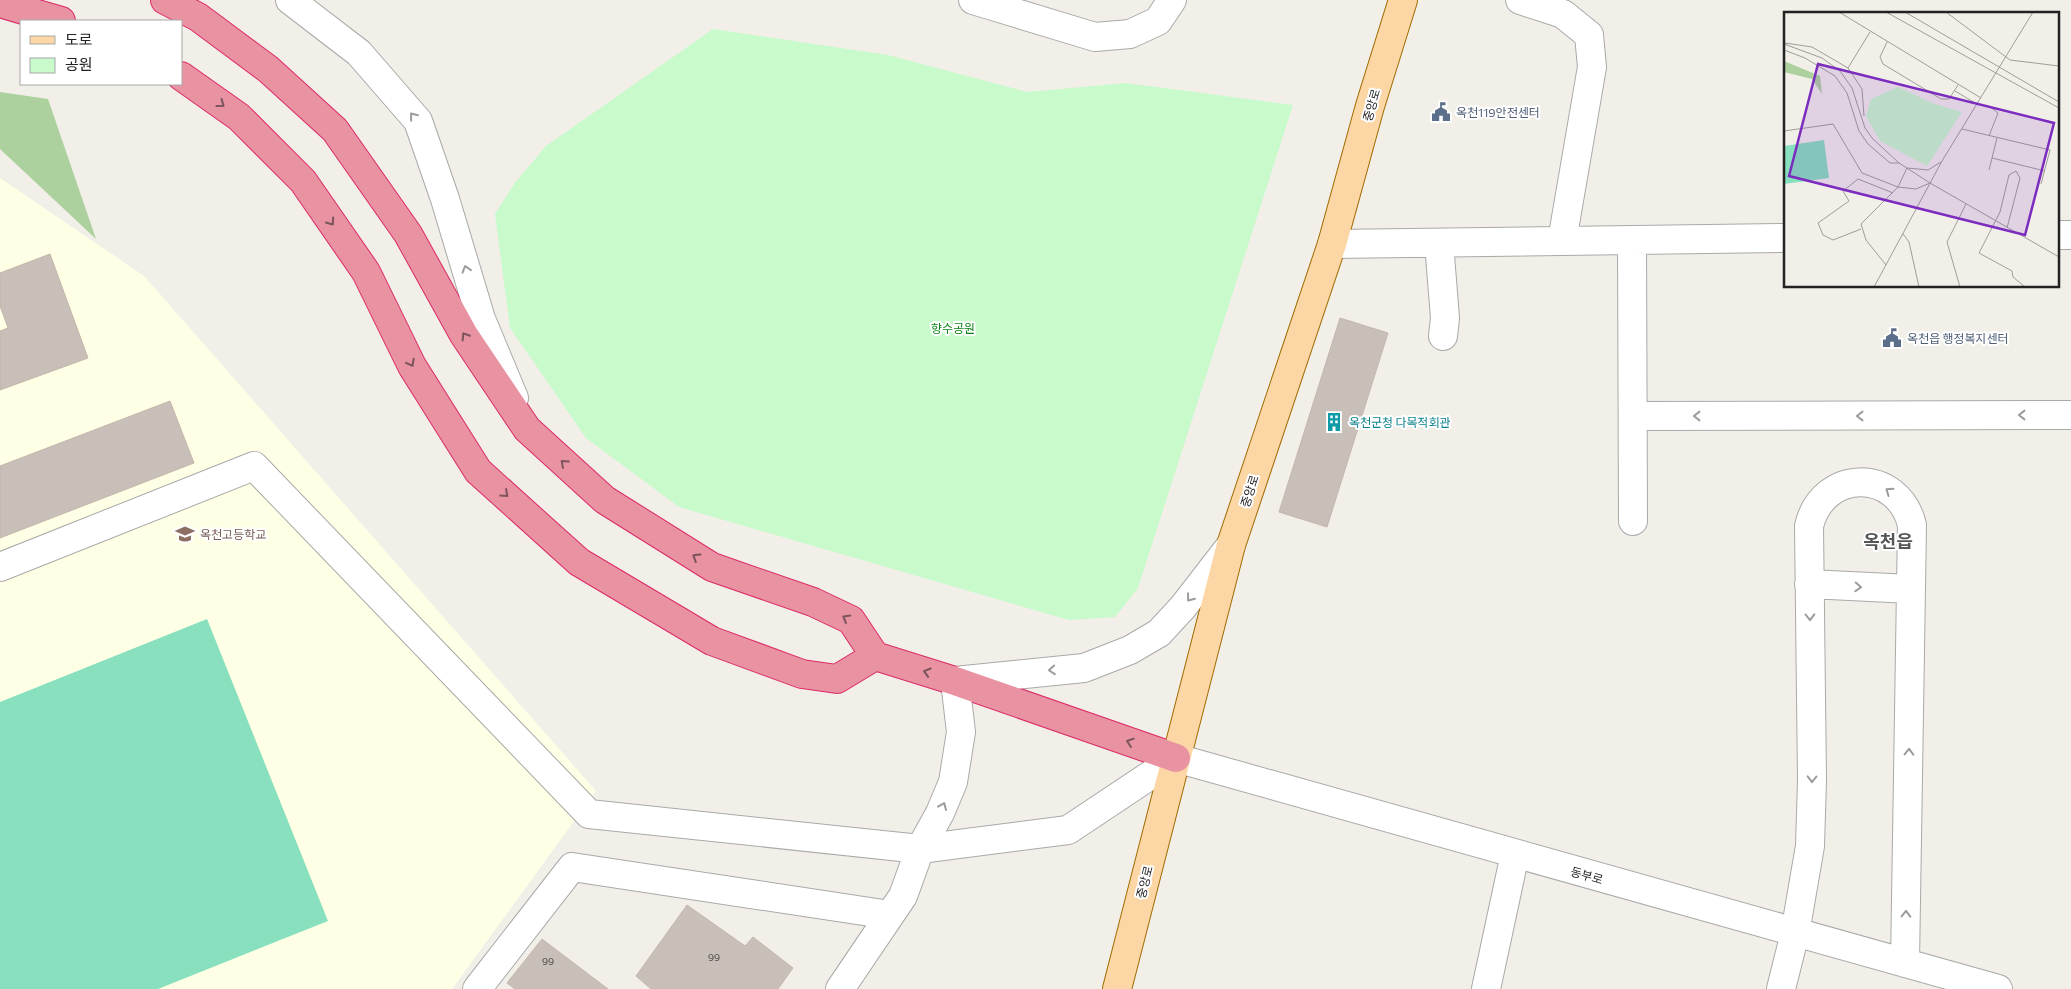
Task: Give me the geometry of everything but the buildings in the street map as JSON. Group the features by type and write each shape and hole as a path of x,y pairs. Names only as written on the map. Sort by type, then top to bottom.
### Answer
{"highway":[{"path":"165,0 198,17 268,69 335,130 408,234 464,335 527,429 605,500 712,568 813,602 851,620 875,656 955,681 1176,758"},
{"path":"0,3 58,20"},
{"path":"182,77 239,117 303,181 366,272 412,366 478,470 579,562 712,640 802,674 836,679 875,656"}],"main road":[{"name":"중앙로","path":"1117,989 1231,545 1332,244 1396,2"}],"street":[{"path":"290,0 359,54 418,121 481,319 527,429"},
{"path":"973,0 1095,37 1130,34 1144,28 1158,21 1172,0"},
{"path":"1520,0 1563,14 1589,35 1592,67 1562,241"},
{"path":"2058,236 2071,235"},
{"path":"1332,244 1784,238"},
{"path":"1632,241 1634,521"},
{"path":"1439,243 1445,318 1442,336"},
{"path":"1633,416 2071,415"},
{"path":"0,567 254,466 589,814 920,849 1068,830 1176,758"},
{"path":"1781,989 1796,933 1810,846 1812,780 1808,533 1811,518 1823,497 1836,488 1858,482 1872,483 1884,487 1895,495 1904,506 1910,518 1912,535 1905,963"},
{"path":"840,989 903,896 920,849 940,813 953,782 961,732 955,681 1084,668 1130,650 1159,633 1183,607 1231,545"},
{"path":"1809,584 1911,589"},
{"name":"동부로","path":"1176,758 1998,989"},
{"path":"1486,989 1514,854"},
{"path":"477,989 572,867 890,915"}],"shaded area":[{"name":"옥천고등학교","path":"0,178 144,276 596,791 452,989 0,989"}],"green space":[{"name":"향수공원","path":"713,29 888,55 1027,92 1126,83 1293,105 1138,588 1115,617 1069,620 679,507 586,438 510,328 495,214 514,184 546,146"},
{"path":"0,92 48,99 96,239 0,149"},
{"path":"207,619 328,921 158,989 0,989 0,702"}],"place":[{"name":"옥천119안전센터","path":"1441,112"},
{"name":"옥천읍 행정복지센터","path":"1892,338"},
{"name":"옥천군청 다목적회관","path":"1334,422"},
{"name":"옥천고등학교","path":"185,534"}],"district":[{"name":"옥천읍","path":"1888,541"}]}
